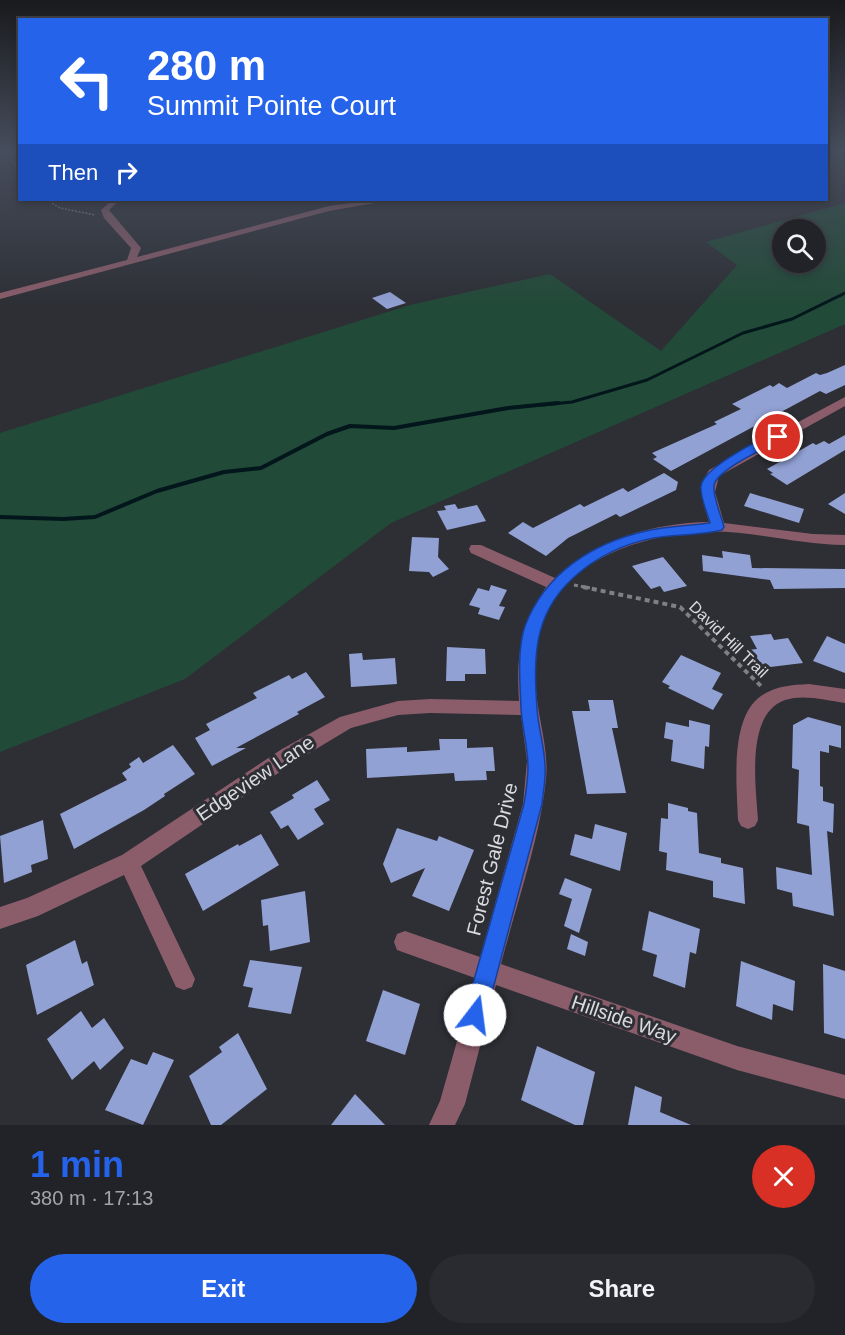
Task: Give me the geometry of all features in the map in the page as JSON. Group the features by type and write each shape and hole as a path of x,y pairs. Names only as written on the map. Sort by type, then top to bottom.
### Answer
{"street":[{"path":"113,202 105,210 108,219 136,248 131,261"},
{"path":"0,296 329,208 370,202"},
{"path":"717,527 707,489 714,473 845,401"},
{"name":"Forest Gale Drive","path":"442,1125 452,1104 533,804 537,768 529,708 527,668 532,626 547,596 558,583 597,553 632,539 668,531 717,527 798,539 845,540"},
{"path":"476,549 558,583"},
{"path":"748,820 746,756 751,722 763,703 784,691 815,690 845,696"},
{"name":"Edgeview Lane","path":"0,918 30,908 129,862 289,755 346,722 398,708 430,706 529,708"},
{"path":"129,862 183,979"},
{"name":"Hillside Way","path":"405,942 737,1058 845,1087"}],"path":[{"path":"50,202 60,208 108,219"},
{"name":"David Hill Trail","path":"558,583 680,608 772,697"}],"green space":[{"path":"845,203 845,324 391,523 185,679 0,752 0,433 410,305 550,274 661,351 737,265 706,242 772,223 772,273 826,273 826,219 788,219"}],"building":[{"path":"390,292 406,303 387,309 372,298"},
{"path":"845,365 845,385 826,394 820,391 671,471 653,459 657,457 652,453 717,424 714,422 741,409 732,404 770,385 773,387 779,383 787,388 816,373 820,375"},
{"path":"845,435 845,450 787,485 770,474 773,473 767,469 813,443 816,445 824,441 829,444"},
{"path":"664,473 678,482 676,490 620,517 616,514 568,538 546,556 508,533 523,522 533,528 580,504 584,507 623,488 628,492"},
{"path":"750,493 804,509 799,523 744,506"},
{"path":"845,493 845,514 828,504"},
{"path":"455,504 458,509 477,505 486,521 447,530 437,511 446,510 444,506"},
{"path":"412,537 439,538 438,557 449,569 433,577 429,572 409,571"},
{"path":"722,551 750,555 752,568 845,569 845,588 774,589 770,580 703,571 702,555 723,558"},
{"path":"663,557 687,586 664,592 660,586 651,589 632,566"},
{"path":"491,585 507,590 499,606 505,607 499,620 478,614 480,608 469,605 478,588 489,591"},
{"path":"771,634 774,640 788,638 803,663 762,668 758,660 753,661 747,650 757,649 750,636"},
{"path":"827,636 845,644 845,673 813,661"},
{"path":"447,647 485,649 486,674 465,674 465,681 446,681"},
{"path":"362,653 363,660 395,658 397,684 351,687 349,654"},
{"path":"681,655 721,673 712,689 723,694 713,710 668,688 670,686 662,682"},
{"path":"306,672 325,697 297,712 299,714 236,748 246,748 212,766 195,738 210,730 206,724 257,698 253,693 289,675 292,679"},
{"path":"588,700 613,700 618,728 612,728 626,793 587,794 572,711 590,711"},
{"path":"808,717 841,726 841,748 829,745 829,753 820,751 820,786 823,787 823,801 834,804 833,833 827,831 834,916 793,906 792,893 777,889 776,867 812,875 809,826 797,823 799,770 792,768 793,725"},
{"path":"689,720 710,725 709,747 705,746 704,769 671,761 673,740 664,738 666,722 689,727"},
{"path":"439,739 467,739 467,748 493,747 495,771 486,771 487,780 455,781 454,773 367,778 366,749 407,747 407,752 440,750"},
{"path":"173,745 195,774 144,810 74,849 60,814 127,780 122,773 139,757 143,763"},
{"path":"317,780 330,800 314,809 324,824 298,840 288,825 281,829 270,812 294,798 292,795"},
{"path":"668,803 697,813 699,853 721,858 721,863 743,868 745,904 713,897 713,881 666,870 667,853 659,851 661,818 668,819"},
{"path":"43,820 48,859 31,865 32,872 4,883 0,836"},
{"path":"595,824 627,833 620,871 570,855 575,834 592,839"},
{"path":"397,828 437,841 439,836 474,850 449,911 412,896 425,868 391,883 383,864"},
{"path":"261,834 279,865 203,911 185,874 238,844 239,846"},
{"path":"565,878 592,889 579,933 564,926 572,899 559,894"},
{"path":"305,891 310,942 270,951 268,925 263,926 261,900"},
{"path":"649,911 700,929 696,954 690,952 685,988 653,976 657,955 642,950"},
{"path":"571,934 588,942 585,956 567,949"},
{"path":"75,940 82,964 87,961 94,985 37,1015 26,965"},
{"path":"250,960 302,967 291,1014 248,1007 253,988 243,986"},
{"path":"741,961 795,981 793,1011 773,1004 772,1020 736,1006"},
{"path":"823,964 845,971 845,1039 824,1033"},
{"path":"383,990 420,1004 405,1055 366,1041"},
{"path":"81,1011 92,1028 104,1018 124,1048 100,1070 94,1061 72,1080 47,1039"},
{"path":"238,1033 267,1089 221,1125 211,1125 189,1076 222,1052 219,1047"},
{"path":"537,1046 595,1072 583,1125 575,1125 521,1100"},
{"path":"153,1052 174,1060 143,1125 105,1110 131,1059 147,1065"},
{"path":"635,1086 662,1097 660,1112 691,1125 628,1125"},
{"path":"355,1094 385,1125 331,1125"}],"waterway":[{"path":"542,405 572,402 647,380 743,333 792,319 845,293"},
{"path":"0,517 63,519 95,517 157,491 224,472 261,468 327,434 350,426 394,428 508,408 558,403"}],"route":[{"path":"475,1015 533,804 537,768 529,708 527,668 532,626 547,596 561,580 585,561 613,546 668,531 717,527 707,489 709,480 722,467 778,437"}]}
